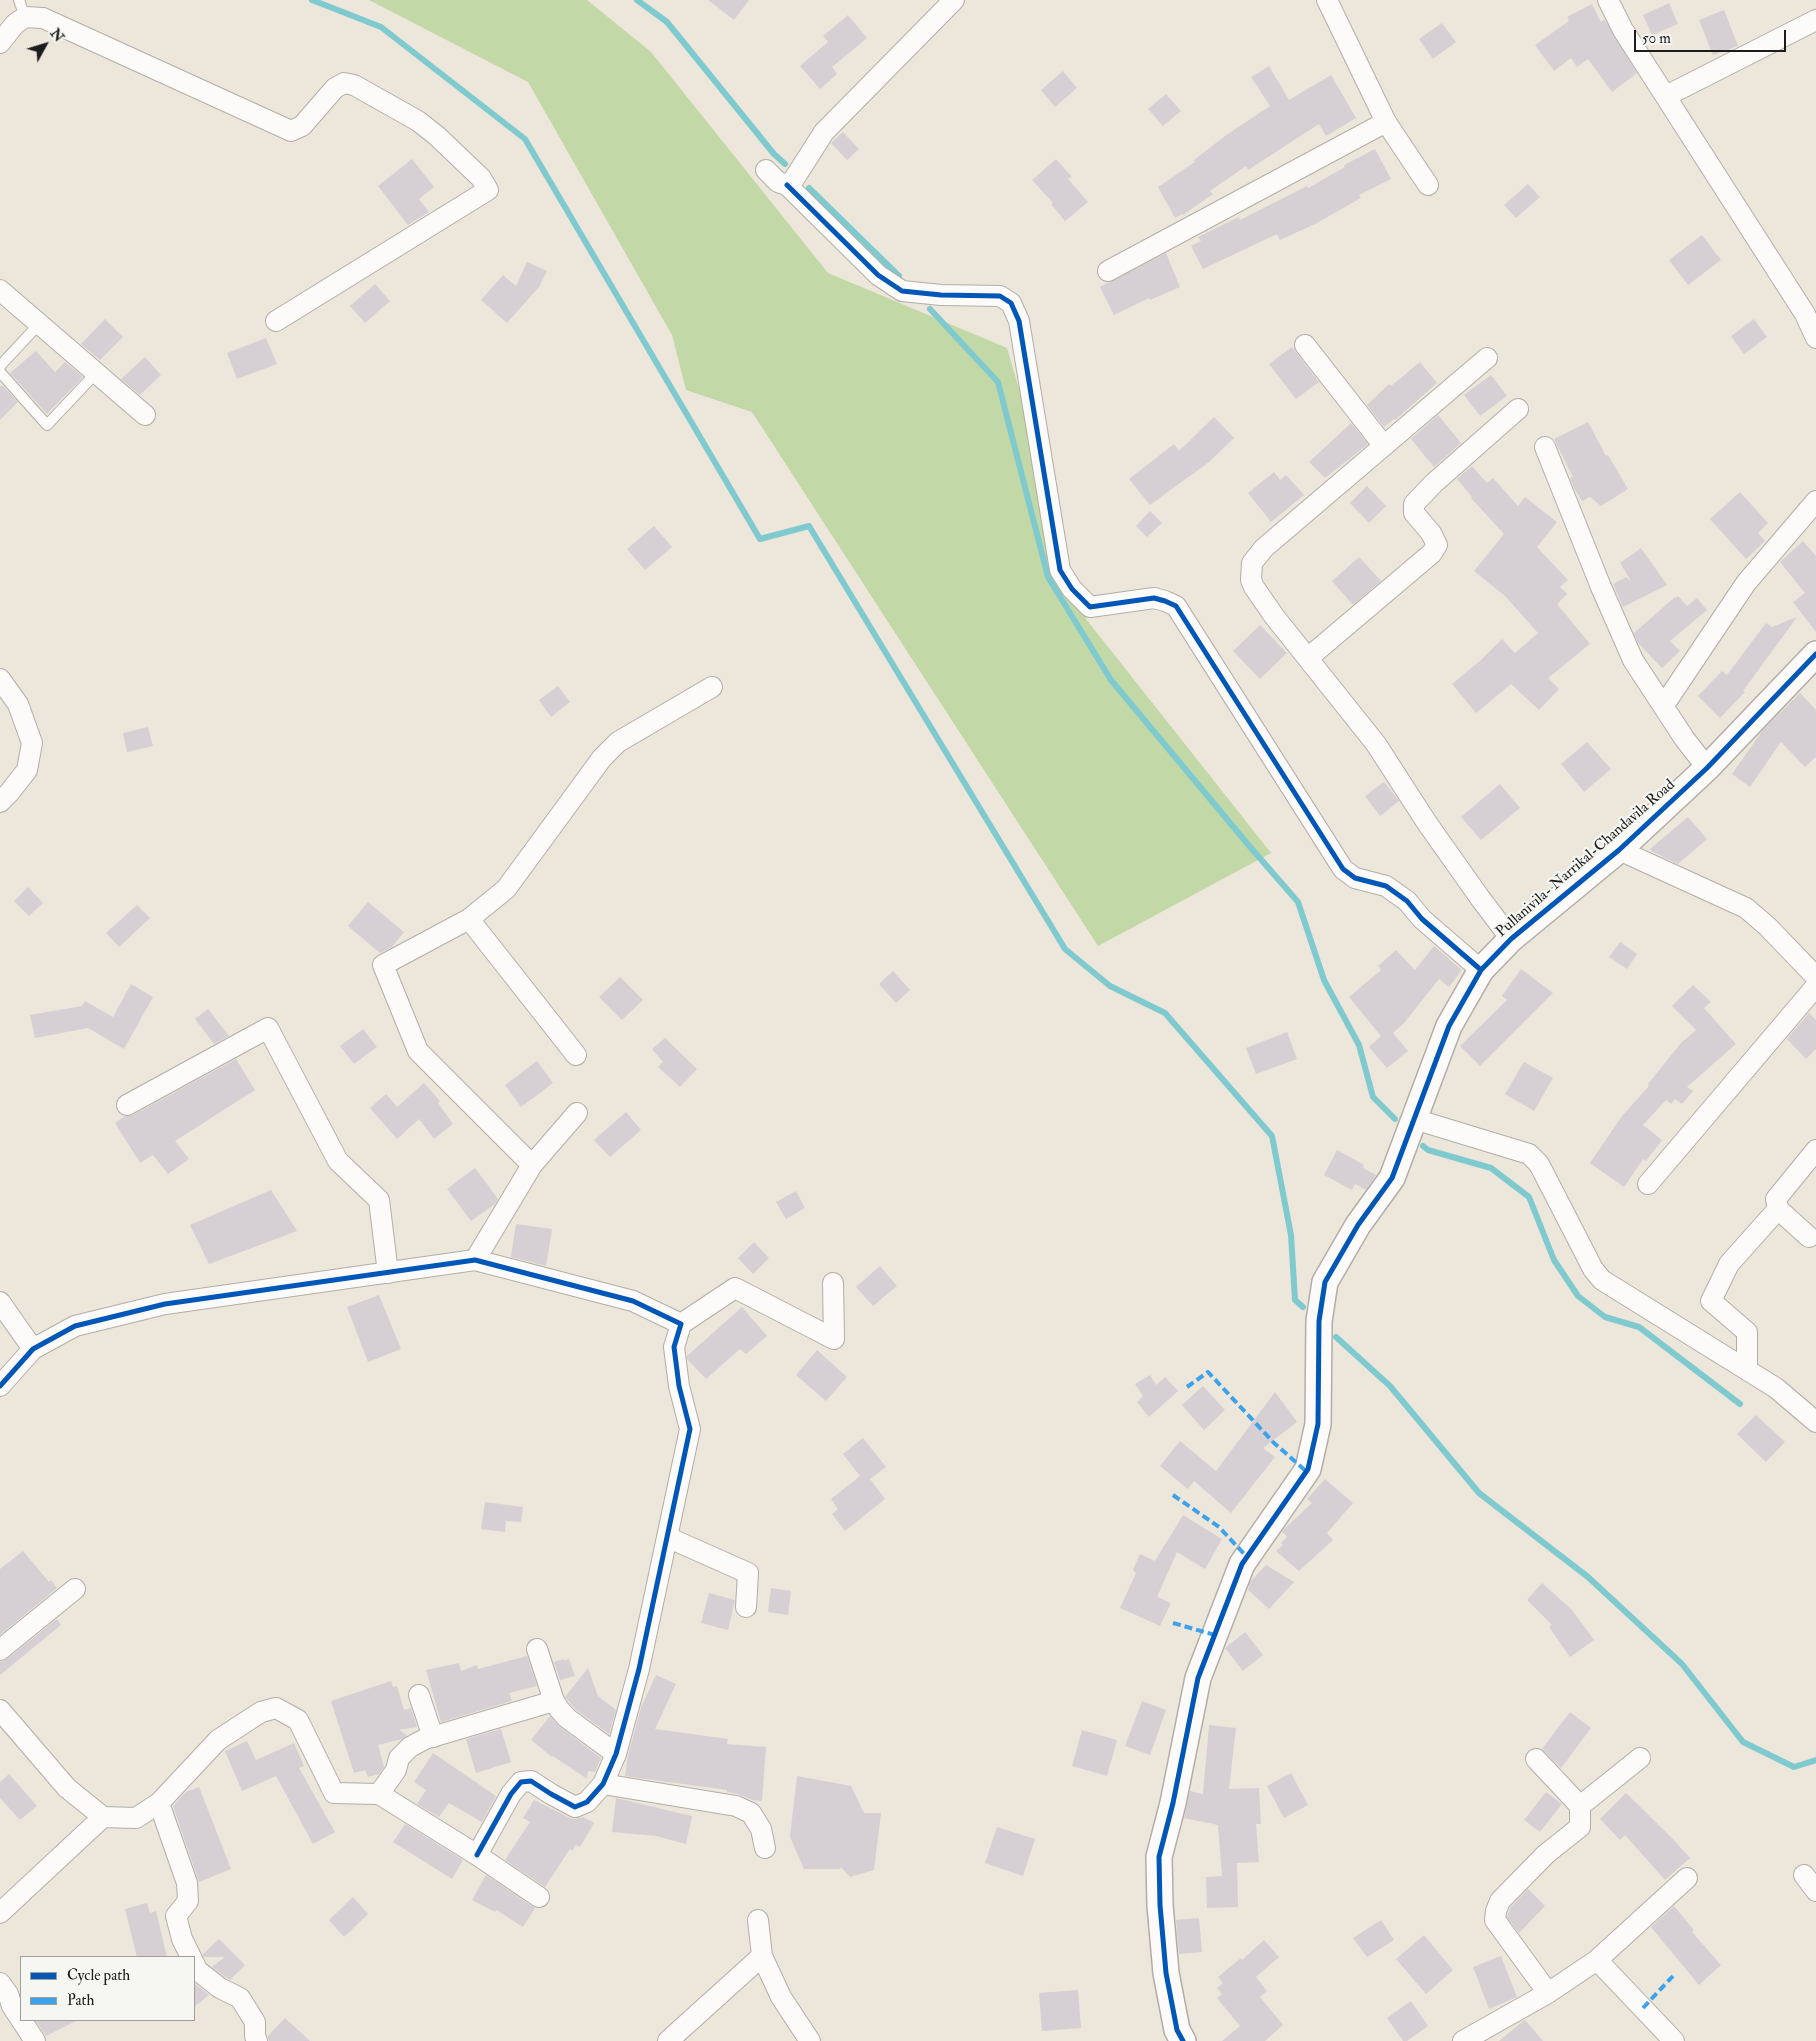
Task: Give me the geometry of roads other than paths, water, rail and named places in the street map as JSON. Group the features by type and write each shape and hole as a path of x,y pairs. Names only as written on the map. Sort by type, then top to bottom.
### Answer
{"street":[{"path":"787,185 799,173 824,132 954,0"},
{"path":"1327,0 1386,122 1428,185"},
{"path":"1608,0 1623,30 1805,314 1816,338"},
{"path":"0,43 22,9 291,131 302,126 335,88 344,83 354,85 418,121 438,136 481,178 488,190 276,322"},
{"path":"1666,96 1816,20"},
{"path":"1108,271 1386,122"},
{"path":"766,170 778,182 787,185 878,275 902,291 941,295 1000,296 1011,303 1019,321 1060,570 1072,589 1090,607 1154,598 1176,606 1343,869 1355,878 1386,886 1407,901 1422,919 1482,970"},
{"path":"0,290 145,415"},
{"path":"1305,345 1384,446"},
{"path":"1487,358 1264,548 1252,563 1251,580 1254,587 1308,658 1376,744 1427,823 1511,939"},
{"path":"1308,658 1432,553 1437,545 1431,533 1414,514 1414,504 1434,483 1518,409"},
{"path":"1545,446 1601,587 1633,660 1684,738 1708,768"},
{"path":"1664,705 1746,583 1816,501"},
{"name":"Pullanivila- Narrikal-Chandavila Road","path":"1183,2041 1177,2030 1166,1973 1160,1905 1159,1857 1173,1803 1198,1678 1242,1564 1308,1469 1318,1424 1319,1321 1325,1282 1358,1226 1392,1178 1449,1026 1482,970 1511,939 1619,850 1708,768 1816,654"},
{"path":"0,679 18,704 32,743 27,770 9,794 0,802"},
{"path":"532,1165 418,1051 383,965 468,919 506,889 602,758 618,742 712,687"},
{"path":"1619,850 1746,908 1768,927 1816,977"},
{"path":"468,919 576,1054"},
{"path":"1648,1184 1816,986"},
{"path":"127,1105 268,1028 338,1162 379,1200 388,1273"},
{"path":"475,1260 532,1165 578,1113"},
{"path":"1414,1119 1529,1154 1539,1164 1593,1269 1602,1280 1776,1388 1816,1422"},
{"path":"1809,1237 1778,1209 1776,1199 1816,1150"},
{"path":"1747,1370 1747,1332 1711,1301 1729,1264 1778,1209"},
{"path":"0,1386 33,1349 75,1326 165,1304 475,1260 633,1301 681,1324"},
{"path":"477,1855 511,1794 520,1782 531,1781 550,1794 575,1807 587,1802 603,1784 616,1754 639,1669 690,1429 679,1386 674,1347 681,1324 735,1288 834,1339 833,1283"},
{"path":"0,1302 33,1349"},
{"path":"667,1537 748,1574 746,1607"},
{"path":"0,1650 75,1590"},
{"path":"537,1649 554,1701 567,1718 616,1754"},
{"path":"419,1695 433,1737"},
{"path":"379,1794 396,1770 399,1758 410,1747 433,1737 554,1701"},
{"path":"0,1710 67,1788 104,1817 136,1818 159,1803 218,1740 261,1712 276,1708 298,1720 334,1793 379,1794 540,1897"},
{"path":"1580,1806 1640,1758"},
{"path":"1536,1759 1580,1806 1580,1827 1546,1854 1500,1902 1496,1911 1496,1920 1548,1993"},
{"path":"603,1784 736,1806 751,1813 761,1829 765,1848"},
{"path":"159,1803 187,1883 188,1901 176,1916 182,1939 190,1956"},
{"path":"0,1913 104,1817"},
{"path":"1804,1875 1816,1891"},
{"path":"1465,2040 1548,1993 1598,1960 1687,1878"},
{"path":"758,1920 762,1956 781,1997 810,2041"},
{"path":"668,2041 762,1956"},
{"path":"1598,1960 1674,2041"},
{"path":"195,1965 197,1970 220,1988 240,1998 255,2022 254,2036 257,2041"},
{"path":"0,1984 8,1994 12,2006 20,2018"},
{"path":"22,2021 35,2041"}],"lane":[{"path":"0,366 40,324"},
{"path":"0,372 47,425 96,373"}],"waterway":[{"path":"312,0 381,27 525,139 760,539 809,526 1065,949 1110,986 1165,1013 1272,1136 1291,1235 1295,1300 1303,1307"},
{"path":"637,0 667,22 774,154 785,164"},
{"path":"809,188 899,276"},
{"path":"930,309 998,382 1048,577 1111,680 1298,902 1324,980 1359,1045 1373,1097 1395,1119"},
{"path":"1423,1146 1428,1150 1491,1168 1529,1197 1554,1260 1578,1296 1605,1317 1639,1327 1740,1404"},
{"path":"1336,1337 1390,1386 1479,1493 1588,1577 1682,1664 1743,1742 1794,1767 1816,1760"}]}
